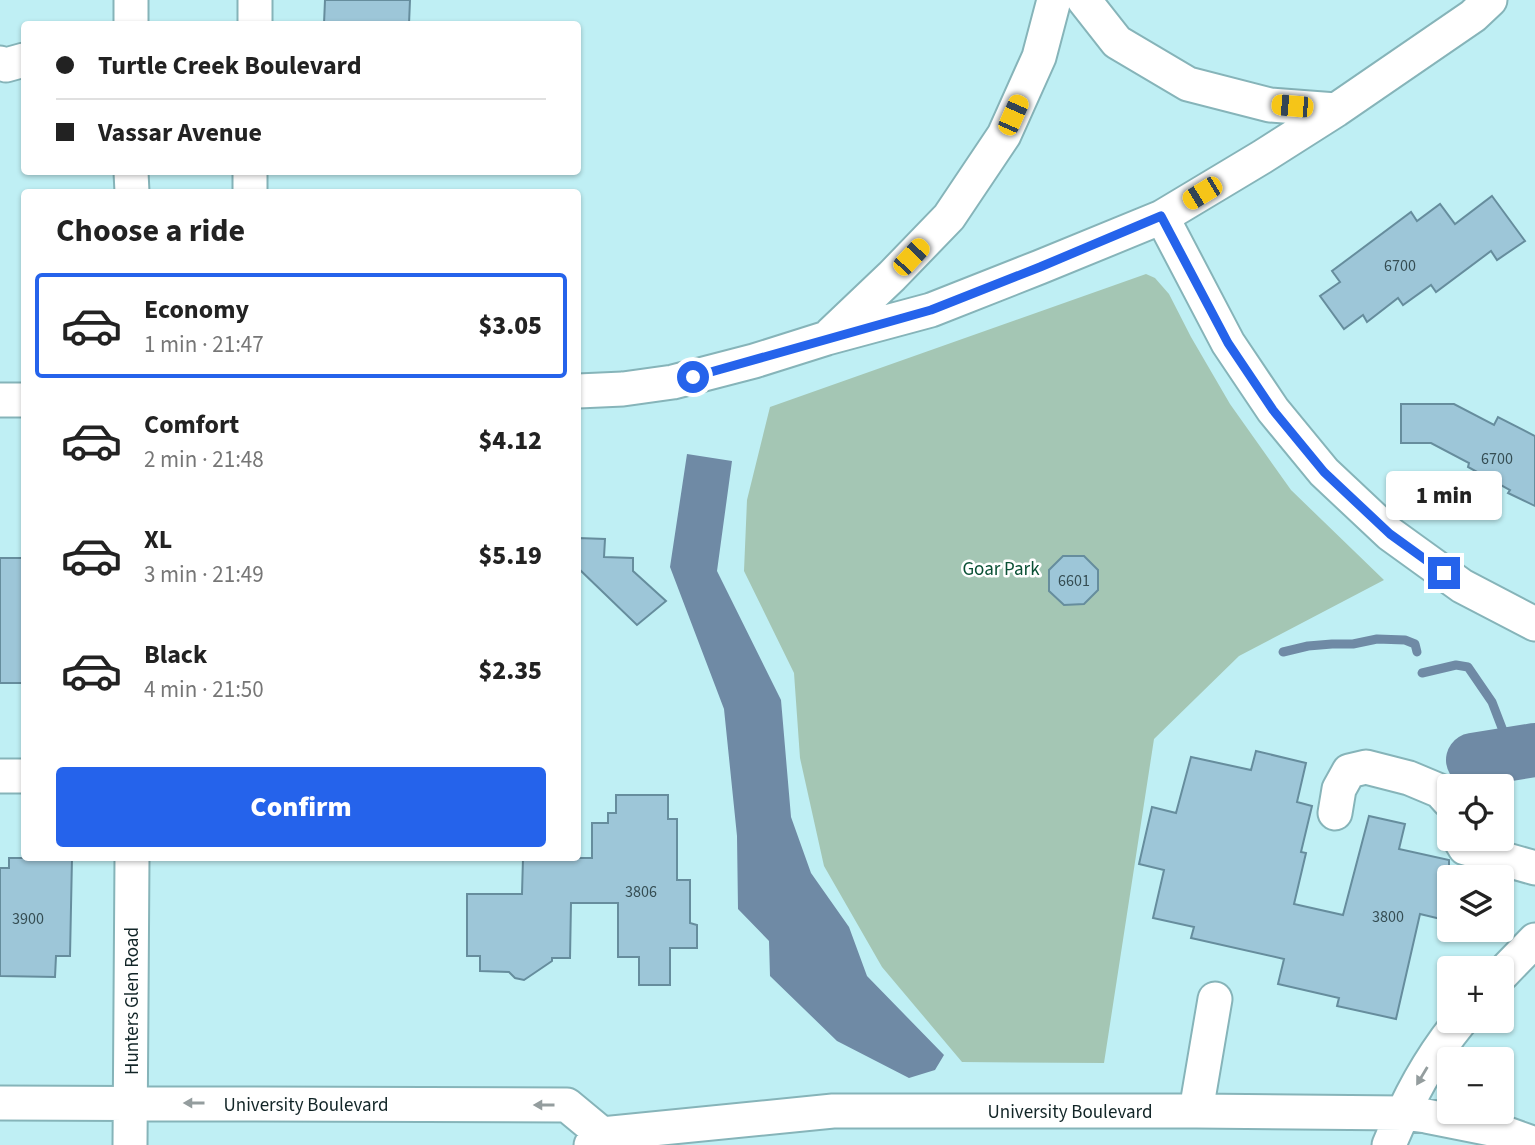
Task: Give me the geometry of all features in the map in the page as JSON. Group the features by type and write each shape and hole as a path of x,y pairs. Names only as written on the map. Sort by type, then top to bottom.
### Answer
{"street":[{"path":"131,0 131,21"},
{"path":"254,21 255,0"},
{"path":"827,338 892,276 949,216 1004,135 1039,57 1054,0"},
{"path":"1084,0 1117,42 1188,84 1270,105 1336,110"},
{"path":"581,391 623,389 673,382 931,310 1161,216 1336,110 1473,16 1490,0"},
{"path":"0,64 21,61"},
{"path":"1161,216 1228,343 1273,410 1324,472 1390,534 1462,586 1535,624"},
{"path":"0,400 21,400"},
{"path":"1335,813 1339,789 1349,771 1366,767 1409,778 1437,790"},
{"path":"0,776 21,776"},
{"path":"1476,851 1535,868"},
{"name":"Hunters Glen Road","path":"130,1145 132,861"},
{"path":"1514,962 1535,940"},
{"path":"1196,1111 1215,999"},
{"path":"1389,1145 1418,1081 1450,1033"},
{"name":"University Boulevard","path":"0,1103 567,1105 598,1141 833,1111 1403,1113 1496,1130 1535,1144"}],"green space":[{"name":"Goar Park","path":"1146,274 1155,278 1169,294 1230,404 1291,490 1384,580 1239,656 1154,739 1104,1063 962,1062 882,967 824,866 800,758 794,673 744,571 747,500 770,407"}],"water":[{"path":"687,454 732,461 717,571 781,700 791,817 811,873 849,927 867,976 944,1055 935,1070 909,1078 837,1041 770,976 769,941 738,909 737,836 724,709 670,567"}],"building":[{"path":"325,0 410,0 409,21 324,21"},
{"path":"1492,196 1525,241 1497,260 1491,251 1436,292 1431,285 1403,305 1398,298 1367,322 1363,315 1344,329 1320,296 1340,282 1332,271 1411,212 1417,221 1440,204 1455,224"},
{"path":"1401,404 1454,404 1494,425 1498,417 1535,436 1535,506 1508,493 1510,490 1468,467 1469,463 1431,443 1401,443"},
{"path":"581,538 605,539 604,557 633,558 633,571 666,601 637,625 581,571"},
{"path":"1063,556 1084,556 1098,570 1098,590 1084,604 1064,605 1049,591 1049,570"},
{"path":"0,558 21,558 21,683 0,683"},
{"path":"1256,751 1306,763 1297,802 1312,806 1301,852 1306,853 1294,904 1343,915 1369,816 1405,824 1399,849 1449,860 1449,865 1437,865 1437,918 1420,914 1396,1019 1337,1006 1339,998 1278,984 1284,959 1191,938 1194,927 1153,918 1164,870 1139,864 1152,807 1176,813 1191,757 1251,770"},
{"path":"616,795 668,795 668,819 677,819 677,880 690,880 690,923 697,925 697,948 670,948 670,985 639,985 639,957 618,957 618,903 571,903 570,958 552,958 552,961 524,980 515,978 509,972 480,971 480,956 467,956 467,894 522,894 523,861 581,861 581,858 592,858 592,823 608,823 608,813 616,813"},
{"path":"9,858 21,858 21,861 72,861 70,956 56,956 55,977 0,976 0,868 9,868"}],"waterway":[{"path":"1283,652 1308,646 1353,644 1377,639 1405,640 1415,644 1417,652"},
{"path":"1422,673 1456,665 1468,667 1492,702 1512,754"},
{"path":"1473,760 1535,750"}],"route":[{"path":"693,377 931,310 1161,216 1228,343 1273,410 1324,472 1390,534 1444,573"}]}
